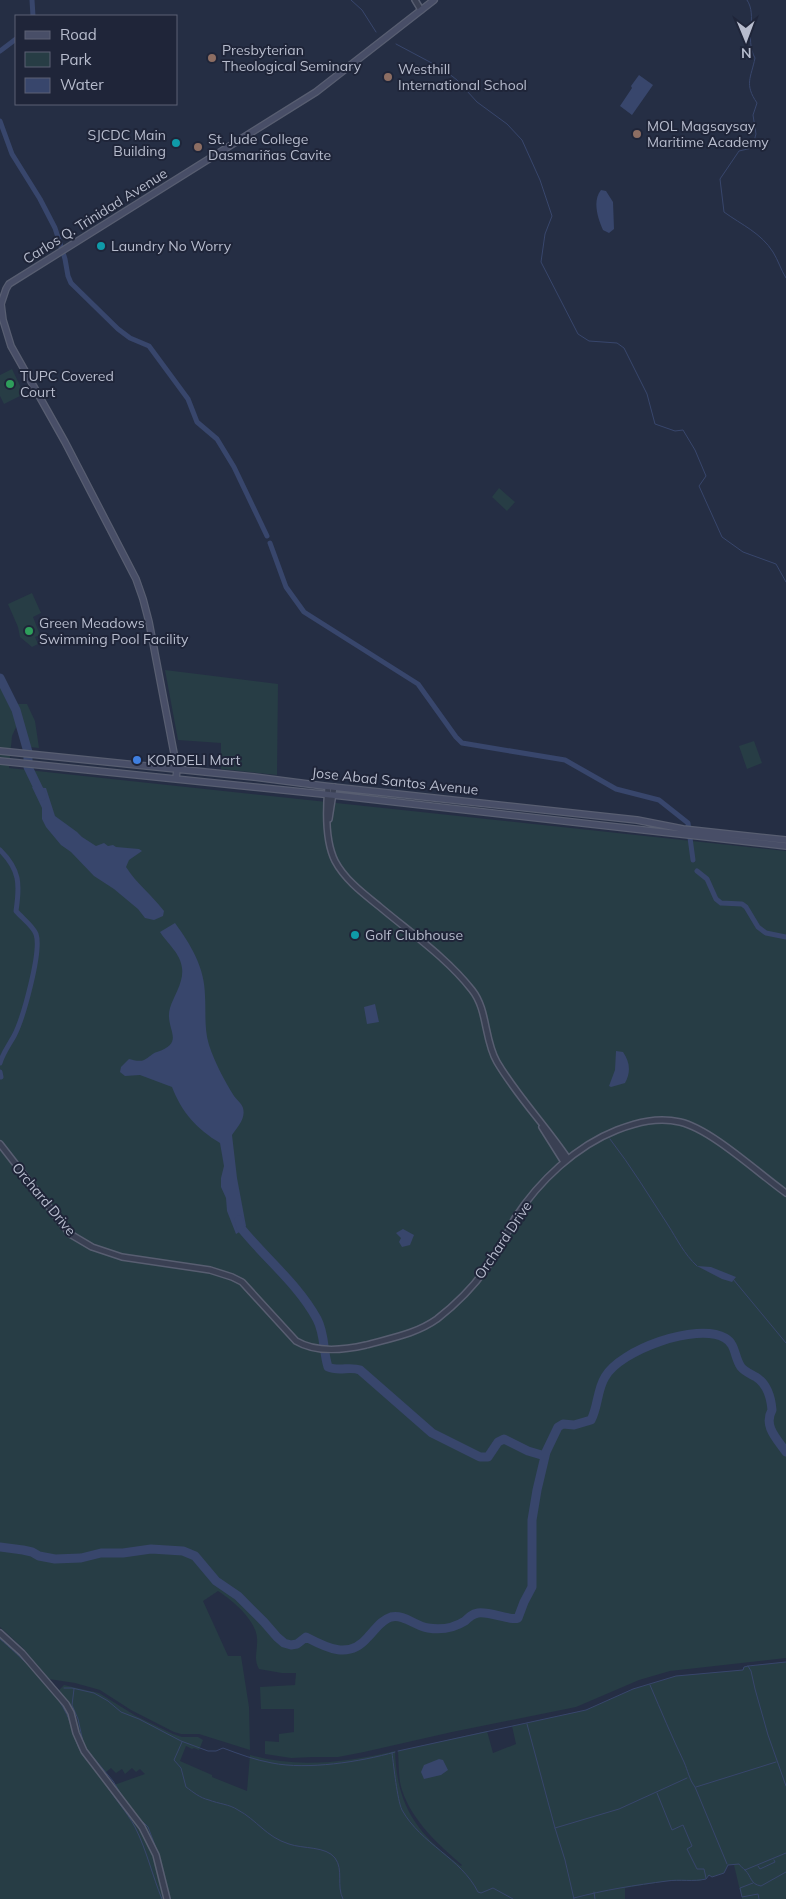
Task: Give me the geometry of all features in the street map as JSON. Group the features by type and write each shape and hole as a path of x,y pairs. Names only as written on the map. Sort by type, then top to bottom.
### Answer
{"main road":[{"name":"Carlos Q. Trinidad Avenue","path":"176,779 177,769 150,622 144,599 136,579 65,442 11,346 3,320 1,304 9,284 298,104 378,45 421,10 426,3 434,0"},
{"name":"Jose Abad Santos Avenue","path":"0,751 637,820 682,832"},
{"name":"Jose Abad Santos Avenue","path":"0,761 682,832 786,840"},
{"name":"Jose Abad Santos Avenue","path":"694,833 786,846"}],"street":[{"path":"415,0 421,10"},
{"path":"331,787 327,810 329,840 336,862 348,879 452,968 474,992 483,1014 496,1061 538,1120 552,1134 566,1161"},
{"name":"Orchard Drive","path":"0,1144 70,1234 92,1247 122,1257 210,1270 232,1277 242,1282 296,1341 306,1347 316,1349 359,1346 417,1331 437,1318 477,1280 496,1253 516,1217 541,1186 566,1161 608,1133 635,1122 662,1119 681,1122 712,1138 786,1193"},
{"path":"0,1633 26,1657 66,1704 72,1716 78,1739 87,1756 101,1771 142,1826 158,1864 167,1899"}],"green space":[{"name":"TUPC Covered Court","path":"12,369 24,394 4,404 0,396 0,375"},
{"path":"499,488 515,502 507,511 492,497"},
{"path":"32,593 41,613 33,617 40,635 35,637 38,644 32,647 20,637 18,627 8,604"},
{"path":"165,670 278,684 277,775 221,769 221,743 178,740"},
{"path":"0,686 17,725 12,736 9,768 786,851 786,1658 670,1671 639,1680 576,1707 338,1757 291,1758 265,1754 265,1741 279,1742 279,1734 294,1732 294,1709 261,1709 260,1687 295,1685 296,1673 282,1673 259,1669 256,1658 256,1631 248,1618 236,1605 218,1591 203,1601 228,1656 241,1656 249,1707 250,1750 199,1734 174,1732 131,1710 100,1690 75,1683 49,1679 23,1648 0,1627"},
{"path":"16,704 27,704 35,721 39,748 29,747"},
{"path":"754,741 762,763 747,769 739,746"},
{"path":"0,1637 18,1653 68,1710 74,1731 119,1802 152,1848 166,1899 0,1899"},
{"path":"786,1662 786,1899 742,1899 734,1865 728,1865 724,1873 712,1877 709,1875 706,1879 699,1881 668,1881 625,1888 625,1899 168,1899 157,1855 114,1785 145,1774 140,1769 136,1772 132,1768 125,1774 122,1769 116,1773 111,1768 105,1773 85,1749 79,1736 77,1718 67,1701 58,1691 64,1685 99,1693 136,1716 173,1734 182,1737 198,1737 203,1740 199,1750 186,1746 180,1761 212,1775 212,1777 247,1791 250,1755 286,1762 304,1763 341,1761 395,1751 400,1788 412,1818 432,1842 461,1866 427,1832 412,1812 402,1790 398,1751 487,1731 493,1753 516,1744 512,1726 586,1710 633,1689 676,1676 742,1670 748,1666"}],"water":[{"path":"639,75 653,85 632,115 620,106"},
{"path":"601,190 606,191 613,202 614,229 609,233 603,230 596,205 598,194"},
{"path":"32,787 46,788 55,816 96,846 104,843 108,846 113,845 142,851 129,860 126,867 164,911 163,916 154,920 145,918 138,909 114,889 94,876 71,852 61,845 42,819 42,808"},
{"path":"175,923 192,948 203,976 206,1033 211,1052 244,1112 232,1135 237,1178 246,1226 236,1234 227,1211 226,1198 221,1187 224,1166 220,1143 191,1120 180,1105 172,1087 140,1075 125,1076 120,1072 121,1067 129,1059 144,1060 166,1048 173,1039 169,1016 170,1008 182,978 182,968 176,953 160,932"},
{"path":"375,1004 379,1022 367,1024 364,1007"},
{"path":"616,1051 623,1052 629,1071 625,1083 611,1087 609,1086 615,1070"},
{"path":"403,1229 414,1235 410,1245 402,1247 399,1242 401,1238 396,1233"},
{"path":"697,1266 711,1267 736,1277 732,1282"},
{"path":"439,1759 443,1760 448,1770 441,1775 424,1779 421,1772 424,1765"}],"waterway":[{"path":"32,0 33,15"},
{"path":"351,0 362,10 376,32"},
{"path":"747,0 751,13 751,43 755,58 750,76 750,86 757,103 753,115 756,134 752,148 739,151 720,179 724,212 751,230 768,245 786,278"},
{"path":"0,51 15,40"},
{"path":"396,44 443,69 457,80 477,102 507,124 522,140 540,180 552,216 545,234 541,262 578,334 589,341 617,343 624,348 647,394 655,424 675,431 683,430 695,450 706,476 699,486 722,537 743,552 776,564 786,582"},
{"path":"0,121 12,154 40,199 55,228 71,283 118,329 130,338 149,346 188,399 197,422 217,439 234,467 267,536"},
{"path":"270,543 286,587 304,612 418,684 462,743 565,760 616,789 659,800 688,823 693,860"},
{"path":"0,678 16,710 28,752 28,767 42,796"},
{"path":"0,850 12,864 17,878 16,911 35,931 37,943 31,985 22,1015 0,1063"},
{"path":"697,871 707,879 716,899 721,903 742,904 746,907 758,927 766,933 786,937"},
{"path":"0,1072 1,1077"},
{"path":"610,1139 640,1181 684,1251 697,1266"},
{"path":"239,1220 241,1228 291,1283 317,1319 328,1367 360,1370 432,1433 480,1457 488,1457 498,1442 504,1439 528,1451 545,1456"},
{"path":"733,1279 786,1343"},
{"path":"0,1547 23,1550 55,1559 81,1558 101,1553 123,1553 151,1549 183,1551 195,1556 216,1581 238,1596 284,1643 297,1644 306,1637 330,1648 346,1650 361,1644 381,1623 391,1617 400,1617 423,1627 437,1629 456,1625 478,1613 518,1618 532,1587 532,1520 546,1452 558,1427 563,1424 574,1425 591,1420 600,1387 605,1377 613,1367 626,1357 642,1349 660,1341 679,1336 712,1334 725,1338 733,1347 741,1367 760,1380 766,1387 772,1410 769,1421 770,1427 786,1452"},
{"path":"0,1639 36,1673 60,1702 69,1718 81,1753 92,1766"},
{"path":"398,1751 586,1710 633,1689 676,1676 743,1670 744,1667 748,1666 786,1662"},
{"path":"748,1666 768,1735 786,1786"},
{"path":"650,1685 727,1864"},
{"path":"64,1688 94,1693 108,1701 121,1712 139,1719 181,1741 208,1751 216,1751 223,1748 266,1762 301,1766 350,1762 395,1752"},
{"path":"74,1689 72,1705 78,1719 83,1742 87,1750 113,1781 127,1804"},
{"path":"527,1724 574,1899"},
{"path":"182,1742 174,1760 181,1768 186,1787 203,1798 235,1808 281,1841 295,1846 326,1851 331,1854 338,1863 340,1889 343,1899"},
{"path":"392,1753 400,1805 410,1822 462,1870 478,1892 481,1893 493,1888 513,1899"},
{"path":"696,1787 776,1762"},
{"path":"555,1828 619,1809 687,1778"},
{"path":"105,1783 135,1827 162,1899"},
{"path":"657,1793 672,1830 683,1825 692,1846 687,1849 697,1869 704,1869 706,1878"},
{"path":"134,1813 148,1827 159,1856 164,1878"},
{"path":"745,1870 786,1853"},
{"path":"758,1866 760,1869 775,1862 774,1860"},
{"path":"574,1898 644,1884 672,1880 706,1879 709,1875 712,1877 724,1873 728,1865 739,1864 753,1882 761,1886 786,1872"},
{"path":"753,1883 740,1888 742,1897 758,1894 759,1899"},
{"path":"594,1892 595,1899"}],"place":[{"name":"Presbyterian Theological Seminary","path":"212,58"},
{"name":"Westhill International School","path":"388,77"},
{"name":"MOL Magsaysay Maritime Academy","path":"637,134"},
{"name":"SJCDC Main Building","path":"176,143"},
{"name":"St. Jude College Dasmariñas Cavite","path":"198,147"},
{"name":"Laundry No Worry","path":"101,246"},
{"name":"TUPC Covered Court","path":"10,384"},
{"name":"Green Meadows Swimming Pool Facility","path":"29,631"},
{"name":"KORDELI Mart","path":"137,760"},
{"name":"Golf Clubhouse","path":"355,935"}]}
